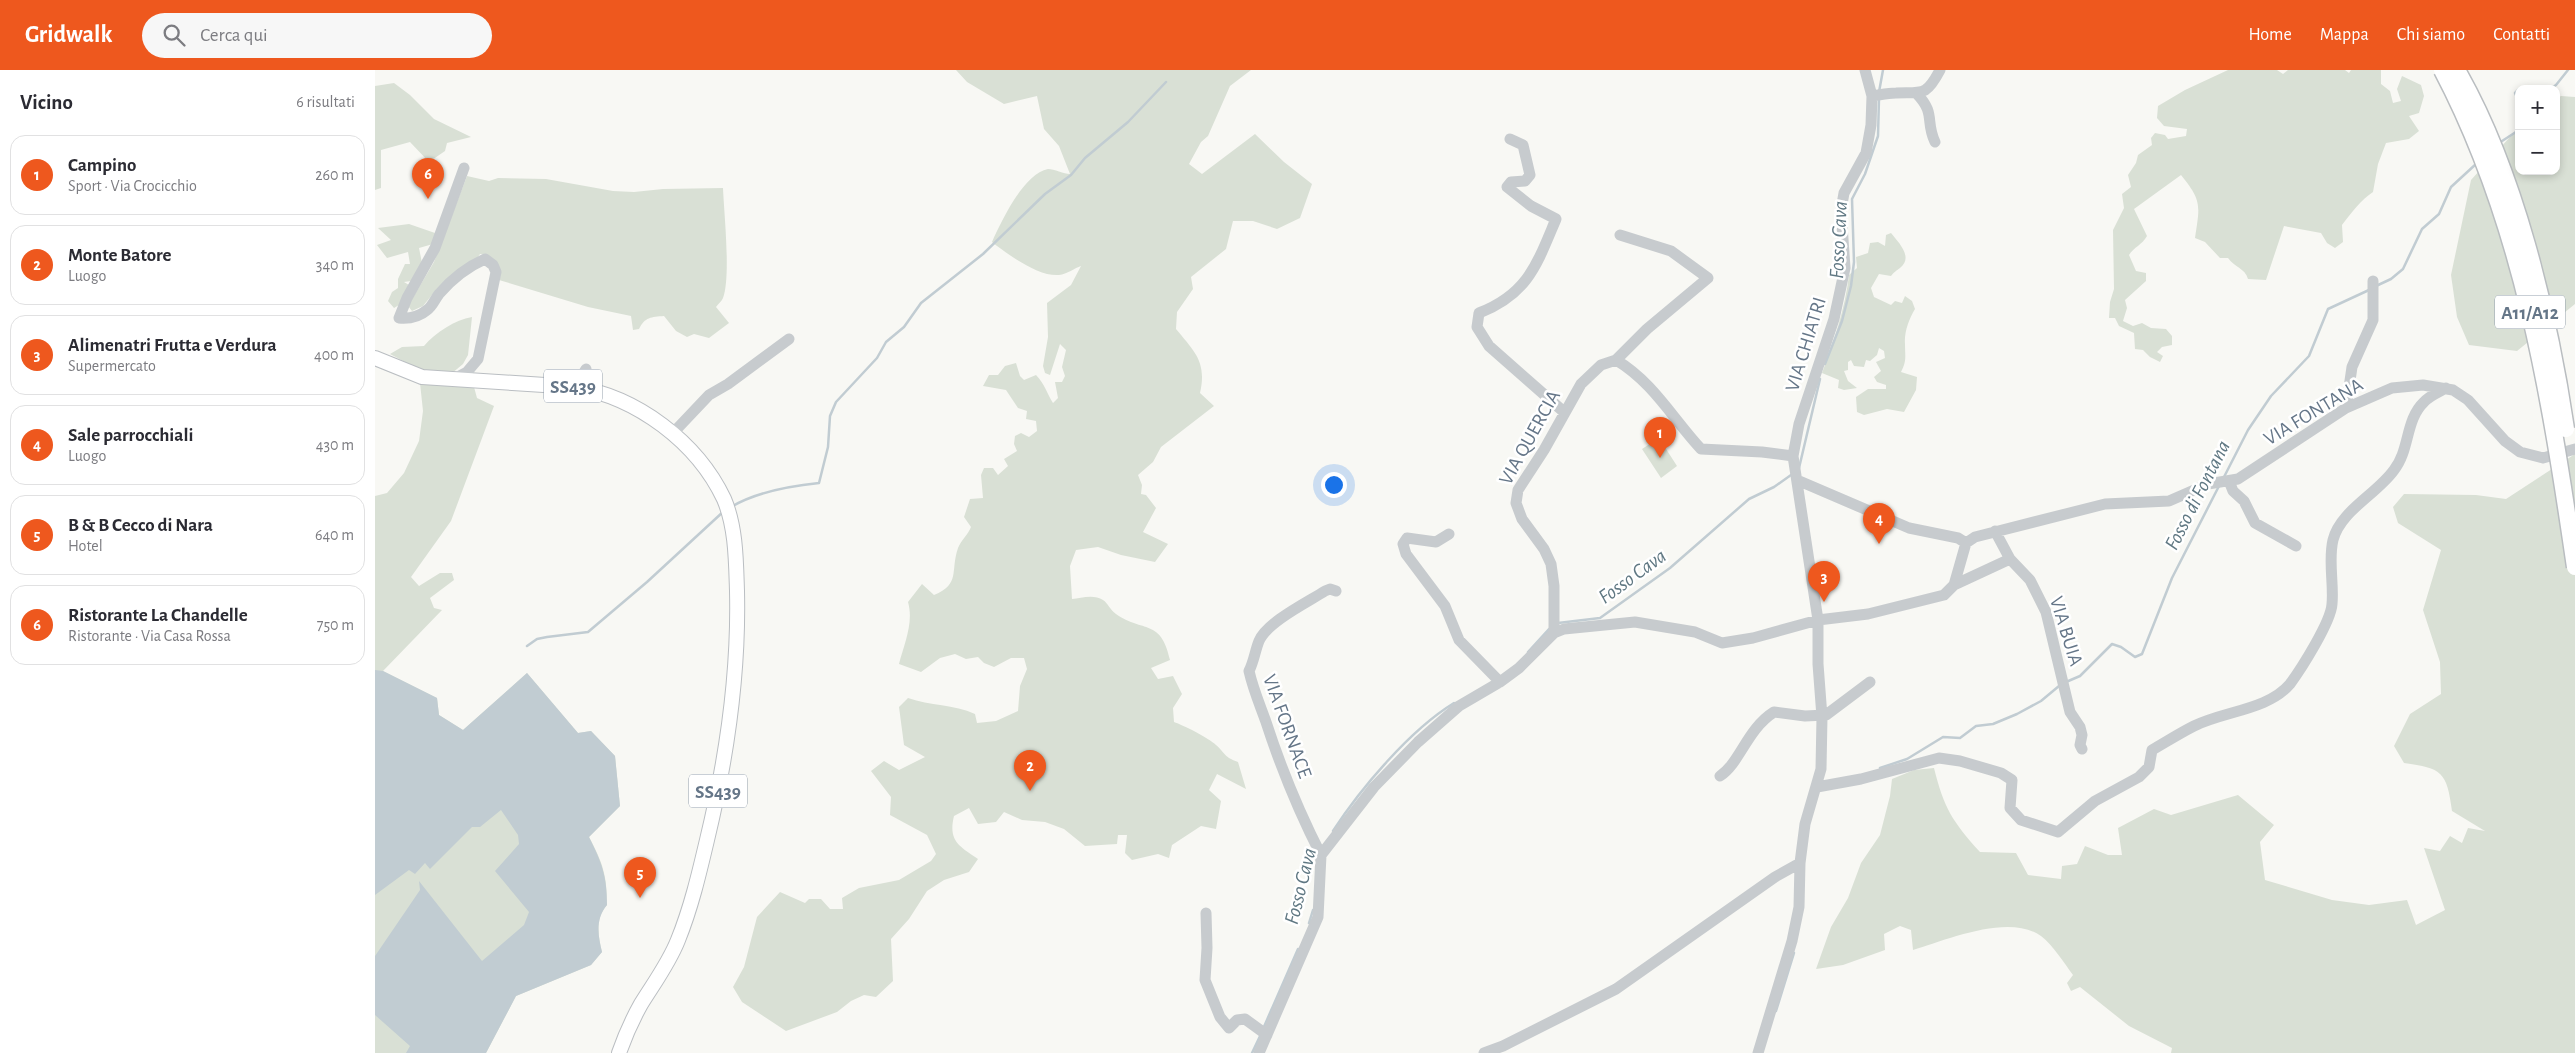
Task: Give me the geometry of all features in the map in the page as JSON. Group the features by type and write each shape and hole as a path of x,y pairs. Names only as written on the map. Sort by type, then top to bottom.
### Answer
{"highway":[{"name":"A11/A12","path":"2442,70 2465,114 2498,196 2525,289 2555,429 2575,567"},
{"name":"A11/A12","path":"2457,70 2472,96 2508,188 2539,288 2565,426 2575,491"}],"main road":[{"name":"SS439","path":"375,358 422,377 575,386 624,402 657,420 673,433 705,468 726,508 736,552 736,661 733,698 720,780 698,879 677,942 628,1029 619,1053"}],"street":[{"name":"VIA CHIATRI","path":"1758,1053 1792,942 1799,908 1800,863 1805,824 1817,787 1823,752 1823,717 1818,664 1818,620 1795,470 1799,424 1834,319 1845,268 1841,210 1844,193 1866,153 1874,96 1865,70"},
{"path":"1874,96 1887,93 1917,94 1927,89 1940,70"},
{"path":"1917,94 1929,108 1931,133 1935,142"},
{"path":"1510,139 1523,145 1530,175 1525,181 1511,182 1507,186 1531,206 1556,219 1539,257 1519,290 1498,304 1479,313 1477,327 1489,346 1563,412"},
{"path":"450,380 467,372 478,358 496,272 493,265 485,259 479,262 456,277 438,295 427,311 411,319 399,318 407,298 435,248 464,168"},
{"name":"VIA QUERCIA","path":"1555,628 1551,564 1544,549 1522,519 1515,503 1516,496 1544,450 1563,412 1581,384 1601,365 1616,360 1647,329 1708,278 1671,251 1620,235"},
{"path":"2346,408 2352,367 2373,320 2373,285"},
{"path":"673,433 709,395 728,384 789,339"},
{"path":"1616,360 1630,368 1661,398 1701,449 1762,452 1909,528 1958,538 1966,543 1954,585"},
{"path":"575,386 586,369"},
{"name":"VIA FONTANA","path":"1966,543 1975,537 1995,531 2105,504 2169,501 2237,479 2346,408 2392,388 2423,385 2453,390 2468,400 2505,441 2520,452 2543,458 2575,448"},
{"path":"1817,787 1939,758 1961,761 2001,773 2012,780 2009,808 2021,820 2058,832 2095,802 2139,777 2149,767 2152,750 2195,726 2279,695 2290,683 2318,639 2332,607 2332,541 2337,528 2350,512 2367,499 2395,469 2408,442 2413,416 2424,401 2447,388"},
{"path":"2224,482 2244,500 2255,522 2296,546"},
{"name":"VIA BUIA","path":"1995,531 2010,559 2030,580 2046,612 2070,712 2080,727 2082,735 2080,745 2082,749"},
{"path":"1449,534 1436,542 1407,538 1403,544 1406,554 1445,606 1459,640 1497,680"},
{"path":"1259,1053 1262,1032 1318,917 1320,853 1374,786 1418,742 1459,706 1497,680 1519,668 1555,628 1564,629 1635,622 1695,632 1722,642 1753,638 1818,620 1868,614 1944,595 1954,585 2010,559"},
{"name":"VIA FORNACE","path":"1320,853 1304,823 1280,763 1254,693 1249,671 1255,659 1259,640 1273,625 1329,588 1336,591"},
{"path":"1720,776 1727,771 1751,732 1774,712 1823,717 1841,706 1869,682"},
{"path":"1484,1053 1503,1046 1616,989 1775,877 1800,863"},
{"path":"1206,913 1205,980 1220,1018 1229,1028 1237,1020 1245,1019 1262,1032"}],"shaded area":[{"path":"956,70 1251,70 1230,86 1208,136 1201,142 1189,164 1202,174 1255,134 1284,162 1312,184 1300,218 1277,229 1253,221 1233,221 1226,249 1191,277 1193,289 1177,312 1176,329 1194,351 1200,365 1202,382 1200,393 1214,406 1161,447 1153,462 1138,475 1142,485 1141,494 1146,495 1156,508 1143,532 1168,544 1155,562 1121,555 1098,547 1076,550 1070,566 1072,599 1099,598 1105,601 1116,614 1126,620 1150,628 1162,638 1170,660 1151,668 1158,679 1173,676 1182,694 1173,708 1174,722 1208,739 1228,757 1238,762 1246,789 1217,774 1209,790 1221,801 1216,829 1201,826 1172,845 1169,858 1158,854 1132,860 1125,853 1127,835 1118,835 1117,844 1085,846 1064,829 1045,822 1022,820 1004,812 996,822 978,824 969,808 954,816 954,837 960,846 978,859 969,872 944,880 927,891 909,919 891,939 893,981 876,997 864,995 851,1001 837,1012 786,1031 742,1002 733,987 744,967 757,917 780,892 805,903 809,899 821,899 830,909 843,909 842,898 859,888 899,880 931,861 936,854 927,835 890,815 891,797 871,771 884,761 899,770 925,757 904,745 899,707 908,698 967,711 975,714 977,723 996,721 1018,711 1020,686 1027,669 1024,658 1011,658 994,667 984,663 978,657 966,659 955,654 940,658 921,672 899,664 909,626 910,610 908,602 922,584 934,595 942,591 951,581 958,548 971,527 964,517 970,499 983,498 981,475 984,468 993,468 998,475 1008,466 1004,459 1017,451 1014,444 1015,436 1021,433 1029,437 1037,431 1036,421 1026,419 1027,411 1018,408 1006,390 983,386 989,375 998,375 1005,366 1016,363 1020,376 1024,380 1036,375 1053,403 1058,398 1055,382 1062,382 1065,376 1062,367 1066,350 1060,344 1050,375 1045,373 1043,366 1048,337 1047,303 1071,285 1081,266 1059,275 1051,275 1033,269 992,242 1014,200 1030,179 1039,172 1048,169 1070,174 1059,146 1044,129 1037,96 1004,104 967,82"},
{"path":"2228,70 2277,70 2283,74 2288,70 2345,70 2349,73 2351,70 2381,70 2381,84 2390,91 2393,103 2401,101 2397,89 2402,76 2421,85 2424,96 2419,113 2409,116 2419,131 2409,139 2386,143 2378,164 2373,192 2360,203 2342,225 2343,242 2335,248 2327,243 2321,233 2284,226 2266,280 2248,279 2247,275 2228,258 2220,258 2205,242 2195,238 2198,204 2193,191 2181,175 2134,209 2147,236 2129,255 2136,271 2146,273 2146,281 2125,300 2127,308 2123,321 2133,326 2142,323 2151,328 2166,329 2172,336 2172,345 2162,347 2157,352 2163,356 2160,362 2150,357 2143,350 2135,349 2134,333 2119,326 2115,318 2109,318 2110,302 2114,289 2113,230 2124,208 2122,194 2131,187 2128,175 2136,163 2138,155 2152,145 2151,138 2155,133 2165,135 2168,139 2186,136 2187,129 2164,126 2157,118 2158,106 2185,90"},
{"path":"394,83 410,95 434,119 471,137 447,143 445,151 429,162 410,142 381,150 381,188 375,190 375,86"},
{"path":"2560,97 2575,97 2575,304 2517,351 2469,345 2457,317 2451,275 2471,180 2515,131 2515,175 2560,175"},
{"path":"467,176 489,181 498,178 546,179 613,191 634,192 663,189 723,188 727,275 723,298 716,307 729,323 709,338 694,334 687,337 676,331 664,316 649,318 639,329 633,330 631,316 588,307 499,280 486,254 480,254 476,260 436,290 423,306 412,311 408,306 434,262"},
{"path":"409,224 435,233 433,244 419,248 422,263 411,281 404,282 409,285 399,305 394,308 388,301 392,292 398,288 398,279 405,264 410,264 408,252 387,258 377,245 391,240 378,228"},
{"path":"1891,233 1901,245 1905,254 1904,264 1891,276 1879,274 1871,288 1874,297 1891,305 1895,301 1902,303 1905,296 1912,301 1915,309 1906,330 1905,361 1901,372 1917,377 1916,390 1904,412 1887,409 1864,415 1857,412 1856,397 1868,389 1886,389 1886,385 1877,382 1874,377 1881,371 1876,362 1885,358 1884,351 1879,348 1877,355 1870,361 1866,360 1864,367 1854,366 1851,360 1848,362 1848,370 1844,371 1848,381 1857,388 1844,390 1838,388 1839,380 1822,373 1839,325 1849,275 1857,268 1856,257 1868,253 1870,243 1878,242 1885,246 1886,235"},
{"path":"472,317 468,355 463,364 451,374 422,371 390,354 402,347 424,346 446,327"},
{"path":"420,383 474,387 477,398 494,406 451,521 411,577 419,586 440,573 452,573 454,580 430,598 434,608 442,610 383,671 437,698 439,715 463,730 527,673 578,733 591,731 615,756 620,806 589,837 601,862 606,886 607,905 599,922 599,939 602,952 591,965 516,996 486,1053 375,1053 375,496 387,493 404,473 419,441 423,411"},
{"path":"1659,438 1677,466 1661,478 1642,449"},
{"path":"2575,454 2575,1053 2171,1053 2172,1048 2129,1026 2080,987 2071,991 2067,983 2073,975 2050,944 2041,936 2028,930 2012,927 1977,931 1913,950 1911,930 1900,926 1884,934 1885,950 1843,965 1816,969 1831,927 1848,898 1861,863 1880,835 1890,796 1892,779 1914,770 1934,768 1941,794 1950,813 1970,841 1980,852 2016,853 2028,875 2061,879 2062,866 2077,864 2085,846 2108,855 2122,855 2118,828 2154,809 2171,815 2238,795 2274,825 2260,842 2265,880 2332,900 2369,905 2407,900 2416,925 2445,910 2424,848 2440,851 2450,836 2462,843 2468,828 2485,831 2452,811 2448,788 2440,774 2427,767 2404,763 2394,746 2410,714 2441,694 2440,662 2423,610 2441,550 2398,523 2393,507 2404,494 2476,495 2506,499"},
{"path":"375,670 383,671 437,698 439,715 463,730 527,673 578,733 591,731 615,756 620,806 589,837 600,862 606,886 607,905 599,922 599,940 602,952 591,965 516,996 486,1053 406,1053 410,1046 375,1015 375,956 420,890 419,881 482,961 524,925 529,912 495,871 519,844 518,835 501,810 480,827 472,827 430,869 425,863 415,874 409,870 375,895"}],"waterway":[{"name":"Fosso Cava","path":"1879,92 1883,70"},
{"name":"Fosso di Fontana","path":"2556,85 2568,70"},
{"path":"731,507 751,497 819,483 828,447 830,416 836,402 877,358 886,342 904,327 921,303 983,254 1045,194 1071,175 1085,158 1128,122 1166,82"},
{"name":"Fosso Cava","path":"1825,364 1842,321 1851,286 1854,262 1852,199 1865,174 1878,136 1879,98"},
{"name":"Fosso di Fontana","path":"2499,143 2515,133"},
{"name":"Fosso di Fontana","path":"2376,286 2391,279 2403,269 2422,229 2439,214 2451,187 2476,164"},
{"name":"Fosso di Fontana","path":"2224,477 2248,430 2271,396 2309,356 2328,309 2369,290"},
{"name":"Fosso Cava","path":"1799,468 1820,379"},
{"name":"Fosso Cava","path":"1558,623 1600,618 1670,568 1749,499 1774,487 1791,475"},
{"name":"Fosso di Fontana","path":"2066,682 2080,676 2112,644 2121,647 2135,657 2142,654 2172,578 2219,486"},
{"path":"527,646 537,639 588,632 647,582 724,511"},
{"name":"Fosso Cava","path":"1528,652 1549,629"},
{"name":"Fosso di Fontana","path":"1880,768 1907,759 1943,737 1960,738 1976,726 1993,724 2017,714 2041,701 2059,686"},
{"name":"Fosso Cava","path":"1333,831 1344,814 1387,761 1420,728 1454,703"},
{"name":"Fosso Cava","path":"1309,923 1313,910"},
{"name":"Fosso Cava","path":"1263,1029 1298,949"},
{"name":"Fosso di Fontana","path":"1776,1011 1794,953"},
{"name":"Fosso Cava","path":"1252,1053 1261,1034"}],"place":[{"name":"Ristorante La Chandelle","path":"428,199"},
{"name":"Campino","path":"1660,458"},
{"name":"Sale parrocchiali","path":"1879,544"},
{"name":"Alimenatri Frutta e Verdura","path":"1824,602"},
{"name":"Monte Batore","path":"1030,791"},
{"name":"B & B Cecco di Nara","path":"640,898"}]}
